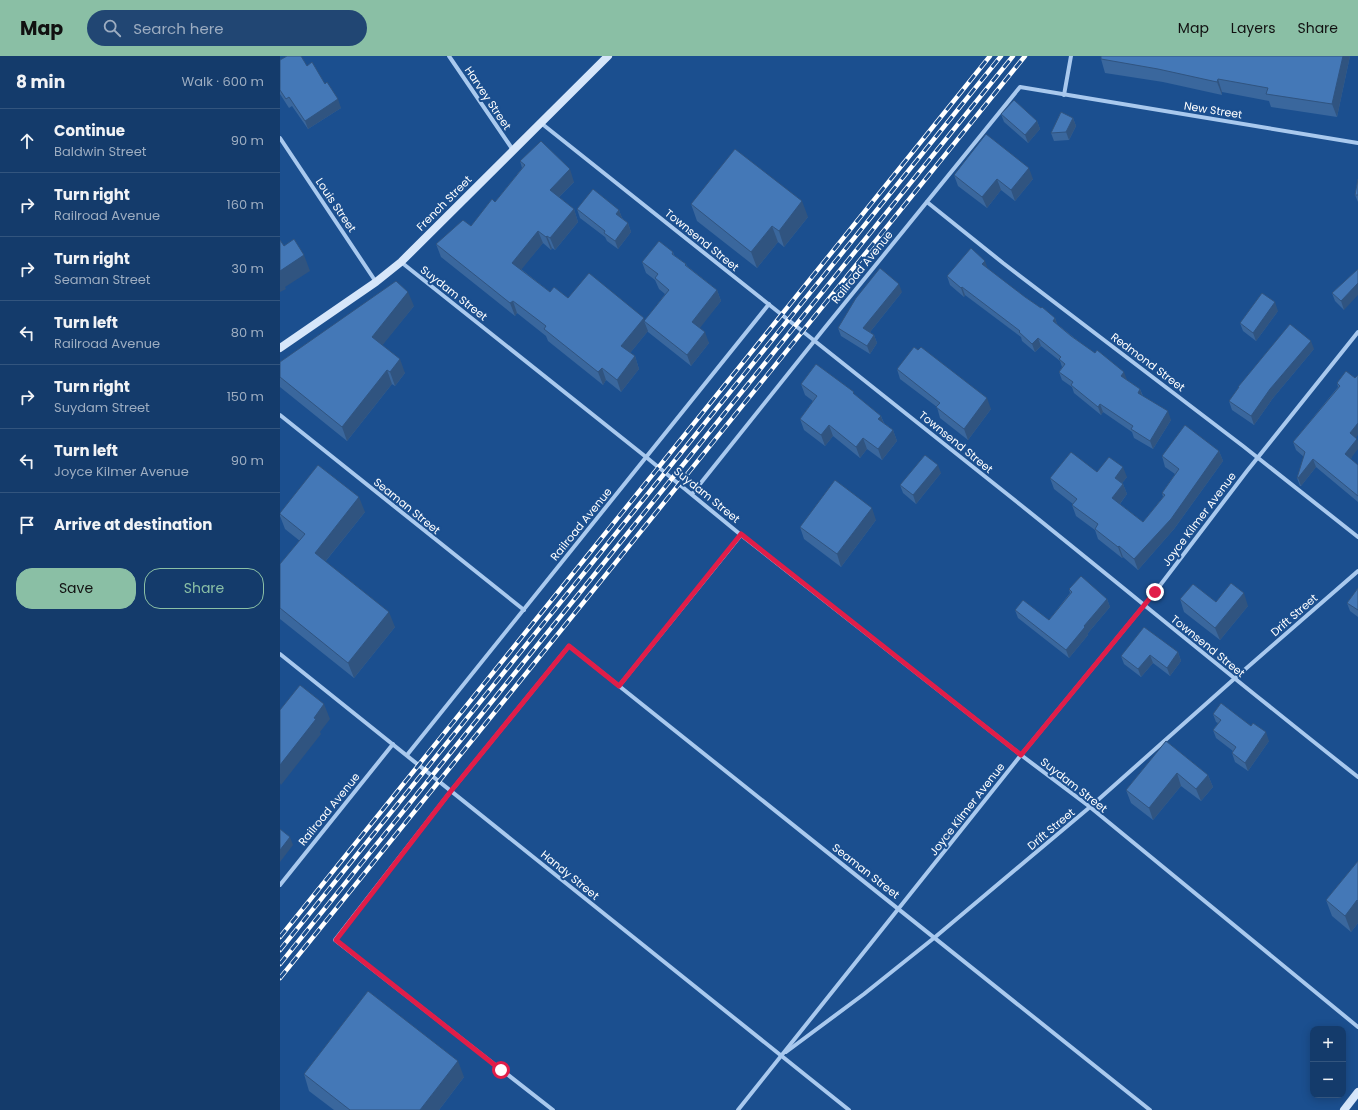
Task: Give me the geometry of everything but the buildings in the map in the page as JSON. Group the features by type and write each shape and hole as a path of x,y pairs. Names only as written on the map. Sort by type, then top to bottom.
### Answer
{"main road":[{"name":"French Street","path":"280,348 376,282 400,262 608,56"},
{"path":"1344,1110 1358,1092"}],"street":[{"name":"Harvey Street","path":"449,56 513,150"},
{"path":"1064,95 1071,56"},
{"name":"Railroad Avenue","path":"692,494 1020,87 1064,95"},
{"name":"New Street","path":"1064,95 1358,143"},
{"name":"Townsend Street","path":"540,123 815,340 1358,777"},
{"name":"Louis Street","path":"280,138 376,282"},
{"name":"Redmond Street","path":"927,202 1003,263 1258,458 1358,537"},
{"name":"Suydam Street","path":"400,262 741,534 1021,755 1090,807 1358,1027"},
{"name":"Railroad Avenue","path":"407,755 769,304"},
{"name":"Joyce Kilmer Avenue","path":"738,1110 1021,755 1144,605 1358,332"},
{"name":"Seaman Street","path":"280,415 524,610"},
{"path":"619,686 741,534"},
{"name":"Drift Street","path":"781,1056 864,994 934,938 1090,807 1234,678 1358,571"},
{"name":"Seaman Street","path":"451,791 569,646 1150,1110"},
{"name":"Handy Street","path":"280,654 848,1110"},
{"name":"Railroad Avenue","path":"280,885 393,744"},
{"path":"451,791 336,940 553,1110"}],"railway":[{"path":"280,937 990,56"},
{"path":"280,950 1001,56"},
{"path":"280,964 1013,56"},
{"path":"280,978 1025,56"}],"route":[{"path":"501,1070 336,940 451,791 569,646 619,686 741,534 1021,755 1155,592"}]}
